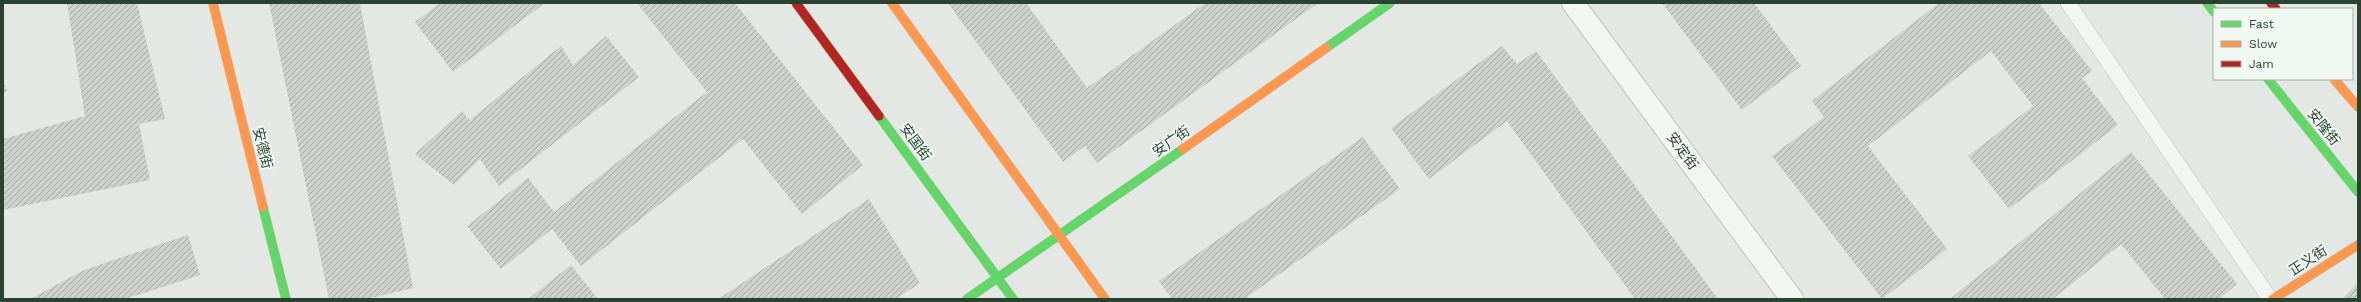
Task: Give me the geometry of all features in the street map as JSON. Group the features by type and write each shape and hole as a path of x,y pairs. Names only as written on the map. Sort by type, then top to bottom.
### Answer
{"main road":[{"name":"安德街","path":"212,3 286,299"},
{"name":"安国街","path":"796,3 1013,299"},
{"path":"892,3 1105,299"},
{"name":"安广街","path":"967,299 1061,236 1390,3"},
{"name":"安隆街","path":"2269,80 2358,192"},
{"path":"2335,80 2358,108"},
{"name":"正义街","path":"2272,299 2358,245"}],"street":[{"name":"安定街","path":"1573,3 1792,299"}],"lane":[{"path":"2068,3 2272,299"}],"building":[{"path":"67,3 137,3 165,119 139,124 150,180 3,210 3,139 85,116"},
{"path":"269,3 360,3 413,288 367,299 329,299"},
{"path":"440,3 545,3 453,72 415,22"},
{"path":"637,3 735,3 863,165 802,214 743,139 581,266 552,229 501,269 467,226 528,178 554,212 707,92"},
{"path":"948,3 1026,3 1087,88 1205,3 1318,3 1097,163 1085,146 1063,162"},
{"path":"1662,3 1754,3 1801,66 1742,110"},
{"path":"1939,3 2039,3 2092,71 2082,78 2118,125 2009,209 1968,156 2033,106 1991,51 1868,146 1947,249 1882,299 1772,156 1824,117 1812,101"},
{"path":"606,36 639,77 499,186 480,159 454,185 415,154 462,111 470,120 561,46 573,65"},
{"path":"1502,46 1517,64 1536,51 1718,299 1635,299 1507,121 1429,179 1391,128"},
{"path":"3,81 7,91 3,93"},
{"path":"1363,137 1400,189 1247,297 1249,299 1172,299 1159,281"},
{"path":"2131,152 2237,284 2219,299 2165,299 2121,244 2053,299 1950,299"},
{"path":"869,199 920,283 896,299 718,299"},
{"path":"188,235 200,275 125,299 30,299 84,270"},
{"path":"571,265 598,299 528,299"},
{"path":"2358,283 2358,299 2342,299"}],"traffic: fast":[{"path":"1326,48 1390,3"},
{"path":"2207,3 2213,11"},
{"path":"2269,80 2358,192"},
{"path":"879,116 1013,299"},
{"path":"967,299 1183,149"},
{"path":"263,207 286,299"}],"traffic: slow":[{"path":"213,3 263,207"},
{"path":"892,3 1105,299"},
{"path":"1183,149 1326,48"},
{"path":"2335,80 2358,107"},
{"path":"2273,299 2358,245"}],"traffic: jam":[{"path":"796,3 879,116"},
{"path":"2271,3 2275,8"}]}
